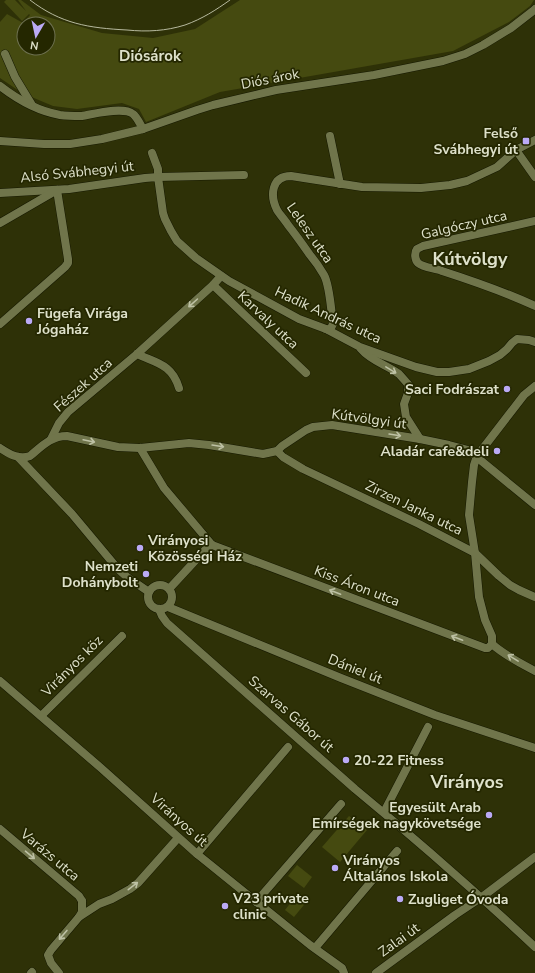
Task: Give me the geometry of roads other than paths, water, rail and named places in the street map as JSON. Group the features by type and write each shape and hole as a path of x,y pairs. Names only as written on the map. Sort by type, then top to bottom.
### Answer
{"street":[{"name":"Diós árok","path":"0,141 70,144 102,139 143,129 197,110 239,98 276,90 374,75 442,61 465,54 484,45 511,28 535,8"},
{"path":"5,54 15,76 32,106"},
{"path":"0,86 19,100 32,106 66,116 80,116 118,111 129,112 135,116 143,129"},
{"path":"330,136 340,184 362,187 421,188 450,185 467,181 497,167 516,150 535,140"},
{"path":"516,150 535,177"},
{"name":"Hadik András utca","path":"152,153 158,170 158,181 165,219 173,236 196,258 220,276 295,316 326,329 360,347 416,367 437,372 469,369 489,361 507,350 517,339 535,342"},
{"name":"Alsó Svábhegyi út","path":"0,193 57,190 145,178 158,181 244,175"},
{"name":"Lelesz utca","path":"326,329 329,330 333,324 325,276 278,211 275,205 274,186 277,181 286,176 340,184"},
{"path":"0,223 57,190 68,259 68,263 65,267 0,324"},
{"name":"Galgóczy utca","path":"535,221 423,246 417,249 415,253 415,258 418,263 424,266 440,270 520,299 535,306"},
{"name":"Fészek utca","path":"51,439 59,423 68,412 137,354 213,285 220,276"},
{"name":"Karvaly utca","path":"213,285 306,373"},
{"path":"360,347 364,352 399,375 408,384 408,393 404,404 406,417 420,439"},
{"path":"137,354 166,366 177,380 179,388"},
{"path":"535,386 524,395 477,456 474,465 469,514 480,597 492,636 492,644 502,652 535,671"},
{"name":"Kútvölgyi út","path":"277,451 306,430 313,427 332,425 449,445 468,450 477,456 535,505"},
{"path":"18,457 30,456 51,439 60,436 67,436 118,447 140,448 189,443 263,454 277,451"},
{"path":"0,448 18,457 72,514 118,569 127,578 149,592"},
{"path":"140,448 164,488 212,545 206,549 169,589"},
{"name":"Zirzen Janka utca","path":"277,451 283,457 303,469 419,524 475,553 510,585 535,596"},
{"name":"Kiss Áron utca","path":"212,545 485,648 488,648 492,644"},
{"path":"159,585 169,589 172,599 168,607 159,610 154,608 149,603 149,592 153,587 159,585"},
{"name":"Dániel út","path":"168,607 435,715 535,748"},
{"name":"Szarvas Gábor út","path":"159,610 167,623 355,789 384,812 482,897 535,947"},
{"name":"Virányos köz","path":"41,716 122,636"},
{"name":"Virányos út","path":"0,681 102,768 178,838 314,948 342,968 344,973"},
{"path":"384,812 428,728"},
{"path":"197,854 288,747"},
{"path":"256,902 341,804"},
{"name":"Varázs utca","path":"0,830 79,896 82,901"},
{"path":"79,917 99,904 112,899 138,883 178,838"},
{"path":"314,948 397,851"},
{"name":"Zalai út","path":"376,973 535,857"},
{"path":"59,973 48,955 79,917 82,912 82,901 99,904"}],"tram line":[{"path":"30,0 53,15 64,20 100,28 142,31 164,30 185,25 209,14 230,0"}],"place":[{"name":"Felső Svábhegyi út","path":"526,141"},
{"name":"Fügefa Virága Jógaház","path":"29,321"},
{"name":"Saci Fodrászat","path":"507,389"},
{"name":"Aladár cafe&deli","path":"497,451"},
{"name":"Virányosi Közösségi Ház","path":"140,548"},
{"name":"Nemzeti Dohánybolt","path":"146,574"},
{"name":"20-22 Fitness","path":"346,760"},
{"name":"Egyesült Arab Emírségek nagykövetsége","path":"489,815"},
{"name":"Virányos Általános Iskola","path":"335,868"},
{"name":"Zugliget Óvoda","path":"400,899"},
{"name":"V23 private clinic","path":"225,906"}],"district":[{"name":"Diósárok","path":"150,56"},
{"name":"Kútvölgy","path":"470,259"},
{"name":"Virányos","path":"467,782"}]}
